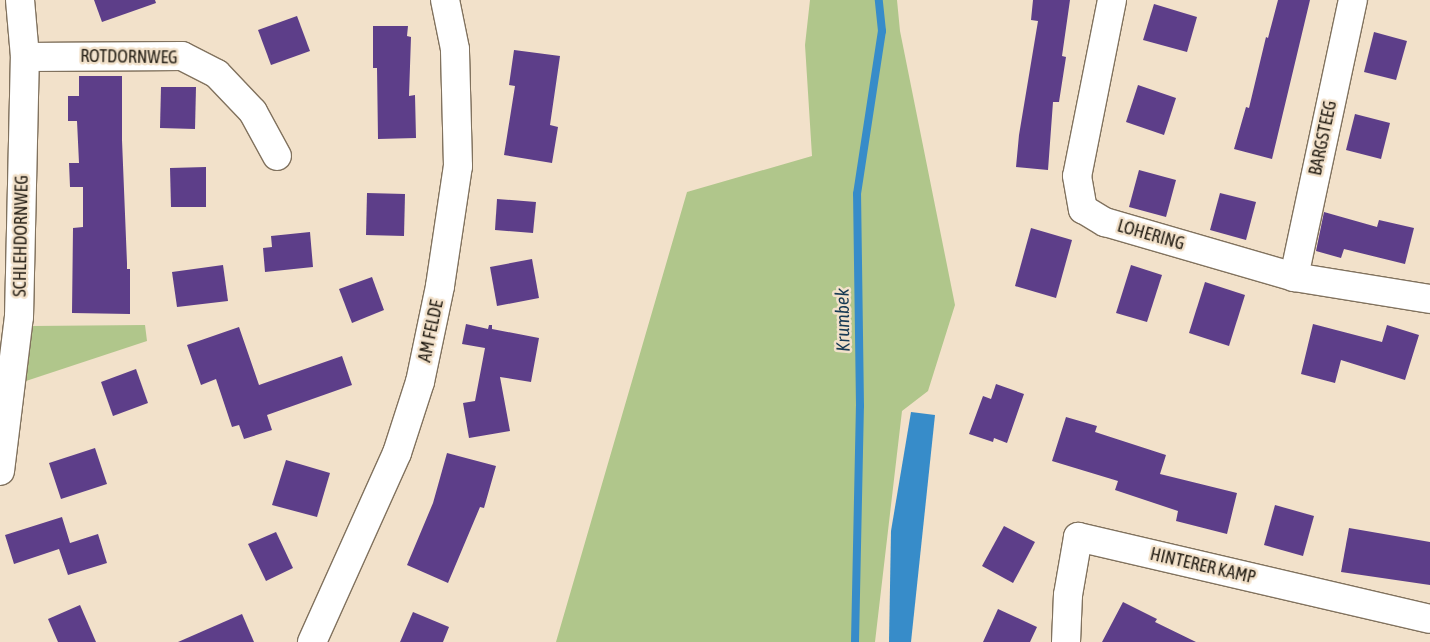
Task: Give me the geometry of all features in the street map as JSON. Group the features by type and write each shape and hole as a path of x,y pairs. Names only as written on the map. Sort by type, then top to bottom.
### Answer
{"street":[{"name":"SCHLEHDORNWEG","path":"0,470 25,57 20,0"},
{"name":"AM FELDE","path":"312,642 397,453 420,382 433,320 458,166 455,49 445,0"},
{"name":"LOHERING","path":"1112,0 1077,176 1083,209 1105,222 1294,277 1430,300"},
{"name":"BARGSTEEG","path":"1294,277 1352,0"},
{"name":"ROTDORNWEG","path":"25,57 182,56 218,74 253,112 277,156"},
{"name":"HINTERER KAMP","path":"1066,642 1068,595 1078,537 1430,619"}],"green space":[{"path":"810,0 897,0 900,31 955,305 928,391 902,411 875,642 556,642 687,192 812,156 805,45"},
{"path":"145,325 147,341 26,381 32,326"}],"water":[{"path":"911,412 935,415 911,642 889,642 891,531"}],"building":[{"path":"94,0 155,0 156,3 102,22"},
{"path":"1033,0 1070,0 1062,56 1066,57 1059,102 1053,102 1048,170 1016,167 1019,135 1038,21 1031,20"},
{"path":"1278,0 1310,0 1272,159 1234,149 1246,107 1249,108 1266,37 1268,38"},
{"path":"1154,4 1197,17 1187,52 1143,40"},
{"path":"297,16 310,51 271,65 258,30"},
{"path":"373,26 408,26 407,36 411,37 409,96 415,95 416,138 378,139 377,68 373,68"},
{"path":"1374,32 1407,41 1396,80 1364,72"},
{"path":"514,50 560,56 550,125 558,127 552,163 504,155 515,86 509,85"},
{"path":"79,76 122,76 122,140 127,269 130,269 130,314 72,313 73,228 83,227 83,187 70,187 69,163 79,163 77,121 68,121 68,96 79,96"},
{"path":"1138,85 1176,98 1164,135 1126,122"},
{"path":"161,87 196,87 195,129 160,128"},
{"path":"1355,114 1390,123 1381,159 1346,150"},
{"path":"206,167 206,207 171,207 170,168"},
{"path":"1139,170 1176,180 1166,217 1129,207"},
{"path":"367,193 405,194 404,236 366,235"},
{"path":"1220,193 1256,202 1246,240 1210,230"},
{"path":"497,199 536,202 533,233 495,230"},
{"path":"1324,212 1377,227 1379,220 1414,228 1405,264 1344,249 1341,258 1316,251"},
{"path":"1031,228 1072,240 1056,298 1015,286"},
{"path":"310,232 313,267 265,272 263,248 272,247 271,236"},
{"path":"532,259 539,298 497,306 490,267"},
{"path":"223,265 228,301 177,307 172,272"},
{"path":"1131,265 1162,275 1147,322 1116,313"},
{"path":"372,277 384,310 352,323 339,289"},
{"path":"1205,282 1245,295 1229,346 1189,333"},
{"path":"466,324 488,329 489,325 492,325 492,329 539,338 531,382 500,377 510,431 469,438 463,403 475,401 485,348 462,344"},
{"path":"1313,324 1382,342 1387,325 1419,335 1405,380 1341,360 1335,383 1301,374"},
{"path":"239,327 259,385 342,356 352,385 267,415 272,430 244,439 239,425 232,427 216,379 201,385 187,345"},
{"path":"136,369 148,403 113,416 101,382"},
{"path":"996,384 1024,394 1007,443 994,438 993,442 969,434 983,396 991,399"},
{"path":"1066,417 1097,426 1095,432 1166,455 1160,474 1237,493 1227,534 1176,521 1178,511 1115,490 1118,481 1052,461"},
{"path":"95,448 107,484 61,499 49,463"},
{"path":"447,453 496,466 484,508 480,507 448,583 407,565 433,503"},
{"path":"286,460 330,473 317,517 272,505"},
{"path":"1275,505 1314,516 1303,556 1264,545"},
{"path":"62,517 70,543 98,534 107,563 68,575 59,549 14,564 5,535"},
{"path":"1004,526 1035,542 1013,583 982,566"},
{"path":"1349,528 1430,542 1430,585 1341,572"},
{"path":"276,532 293,568 266,581 248,544"},
{"path":"1123,602 1157,619 1155,622 1196,642 1102,642"},
{"path":"80,605 96,642 58,642 48,619"},
{"path":"998,609 1037,627 1030,642 983,642"},
{"path":"413,612 449,627 443,642 400,642"},
{"path":"242,614 254,642 178,642"}],"waterway":[{"name":"Krumbek","path":"855,642 860,406 857,194 882,31 879,0"}]}
